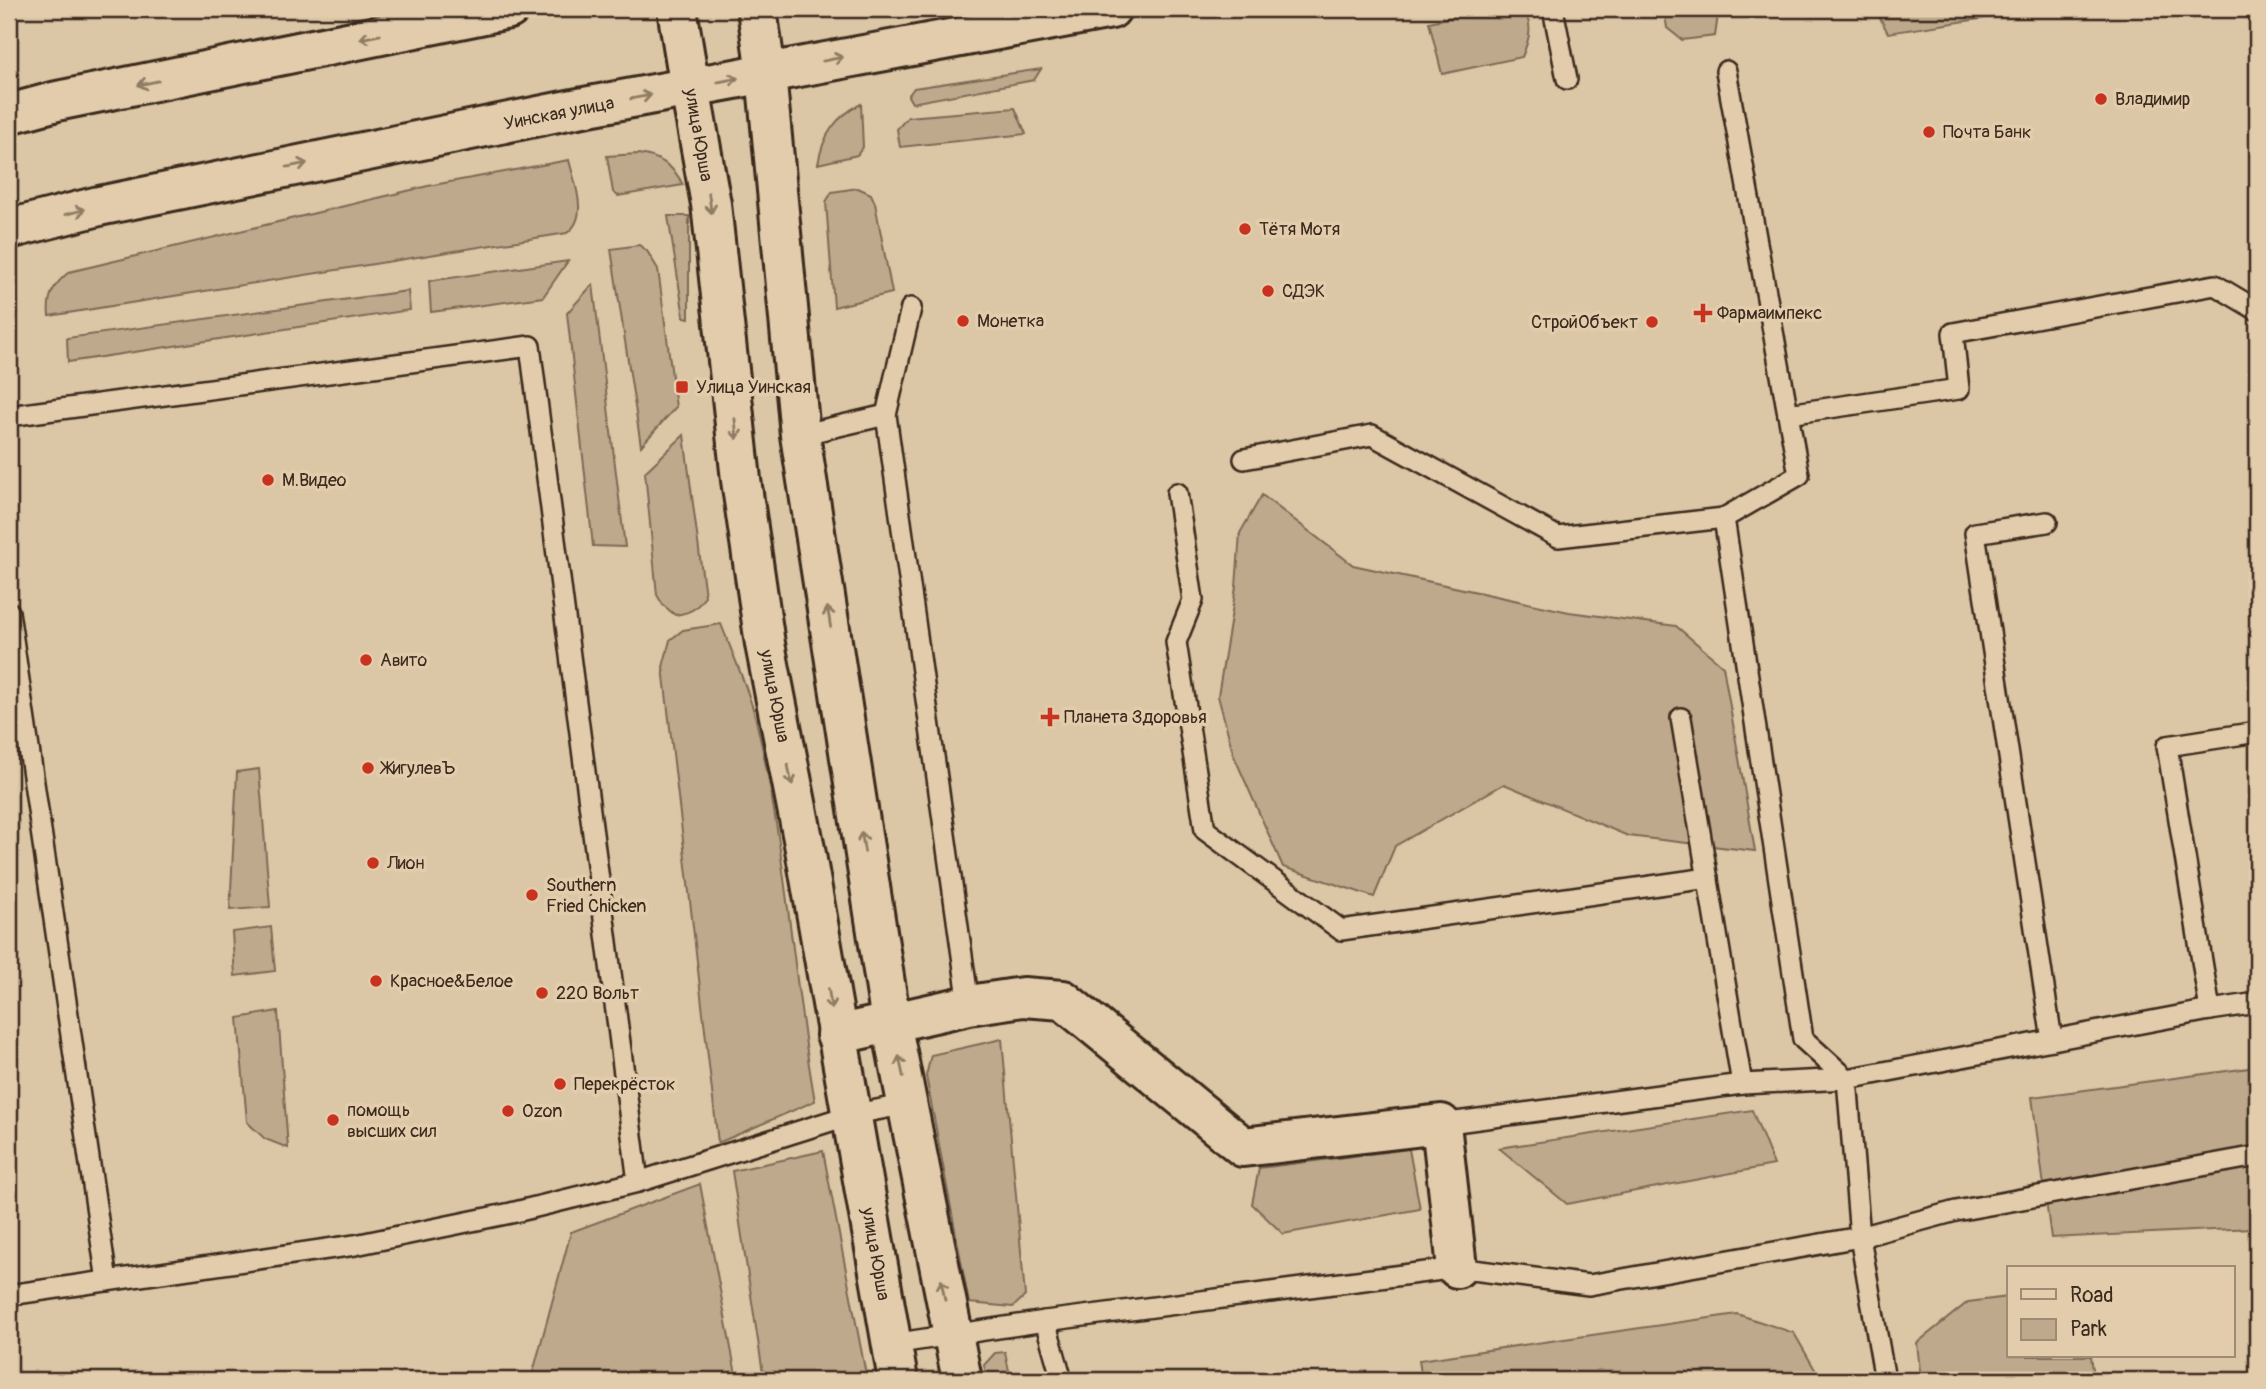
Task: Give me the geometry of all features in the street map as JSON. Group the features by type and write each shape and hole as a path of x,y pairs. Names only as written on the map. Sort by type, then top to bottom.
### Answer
{"street":[{"path":"9,114 57,101 509,9"},
{"name":"улица Юрша","path":"677,9 711,204 741,480 765,645 805,849 895,1362"},
{"path":"757,9 766,73 800,435 891,1022 962,1380"},
{"name":"Уинская улица","path":"9,229 99,206 559,112 1111,9"},
{"path":"836,1035 969,1005 1023,998 1063,1000 1243,1147 1441,1124 1458,1268"}],"lane":[{"path":"1553,9 1567,79"},
{"path":"1244,459 1372,435 1558,537 1724,517 1798,475 1726,71"},
{"path":"1788,414 1959,389 1953,333 2215,285 2257,310"},
{"path":"911,308 886,415 969,1005"},
{"path":"9,416 530,346 638,1182"},
{"path":"800,435 886,415"},
{"path":"1177,493 1193,600 1176,642 1205,830 1341,930 1708,878"},
{"path":"1724,517 1803,1039 1847,1079 1860,1237 1885,1380"},
{"path":"2047,522 1975,533 2052,1040"},
{"path":"9,612 107,1281"},
{"path":"1681,718 1742,1084"},
{"path":"2210,1010 2167,746 2257,732"},
{"path":"1441,1124 1742,1084 1847,1079 2257,1003"},
{"path":"9,1295 355,1245 511,1213 638,1182 850,1115 908,1104"},
{"path":"895,1362 952,1334 1458,1268 1589,1285 1860,1237 1956,1211 2257,1156"},
{"path":"1045,1321 1062,1380"}],"green space":[{"path":"1491,9 1521,9 1525,14 1529,32 1522,57 1442,74 1429,22"},
{"path":"1664,9 1797,9 1718,15 1715,36 1682,40 1667,28"},
{"path":"1875,9 2045,9 1888,33"},
{"path":"1041,69 1034,80 912,103 908,96 914,88"},
{"path":"861,104 863,147 857,155 818,164 823,144 837,121"},
{"path":"1015,108 1026,134 900,147 897,129 908,117"},
{"path":"638,154 665,163 683,185 618,196 613,192 607,156"},
{"path":"569,160 579,209 574,226 567,233 49,316 52,291 69,272 428,186"},
{"path":"858,188 871,194 875,203 892,293 834,307 826,202 832,192"},
{"path":"668,216 689,216 689,318 684,317"},
{"path":"639,245 647,251 658,269 676,407 641,446 611,249"},
{"path":"568,261 543,297 431,312 429,281"},
{"path":"593,284 625,547 593,546 567,313"},
{"path":"408,291 410,310 68,362 67,338"},
{"path":"684,435 705,596 693,610 675,615 663,605 657,595 645,472"},
{"path":"1262,495 1353,565 1569,612 1676,626 1723,666 1755,851 1628,836 1504,784 1395,846 1374,897 1283,867 1234,756 1218,696 1236,587 1240,533"},
{"path":"721,624 749,695 766,767 815,1101 718,1143 663,667 670,640 683,630"},
{"path":"259,769 270,907 230,910 237,772"},
{"path":"271,927 275,971 235,976 232,932"},
{"path":"278,1011 288,1148 265,1139 247,1122 238,1018"},
{"path":"1002,1039 1025,1296 1013,1307 969,1303 926,1076 931,1055"},
{"path":"2257,1067 2257,1223 2253,1228 2051,1238 2032,1097"},
{"path":"1752,1110 1774,1165 1567,1204 1499,1148"},
{"path":"1409,1149 1420,1209 1283,1234 1252,1204 1259,1168"},
{"path":"823,1151 867,1380 764,1380 732,1171"},
{"path":"700,1184 737,1380 531,1380 571,1232"},
{"path":"2007,1297 2007,1358 2091,1358 2094,1376 2062,1380 1921,1380 1917,1343 1968,1302"},
{"path":"1737,1314 1794,1333 1821,1380 1422,1380 1419,1360"},
{"path":"1005,1352 1011,1380 987,1380 984,1365 995,1353"}],"place":[{"name":"Владимир","path":"2101,99"},
{"name":"Почта Банк","path":"1929,132"},
{"name":"Тётя Мотя","path":"1245,229"},
{"name":"СДЭК","path":"1268,291"},
{"name":"Фармаимпекс","path":"1703,313"},
{"name":"Монетка","path":"963,321"},
{"name":"СтройОбъект","path":"1652,322"},
{"name":"Улица Уинская","path":"682,387"},
{"name":"М.Видео","path":"268,480"},
{"name":"Авито","path":"366,660"},
{"name":"Планета Здоровья","path":"1050,717"},
{"name":"ЖигулевЪ","path":"368,768"},
{"name":"Лион","path":"373,863"},
{"name":"Southern Fried Chicken","path":"532,895"},
{"name":"Красное&Белое","path":"376,981"},
{"name":"220 Вольт","path":"542,993"},
{"name":"Перекрёсток","path":"560,1084"},
{"name":"Ozon","path":"508,1111"},
{"name":"помощь высших сил","path":"333,1120"}]}
